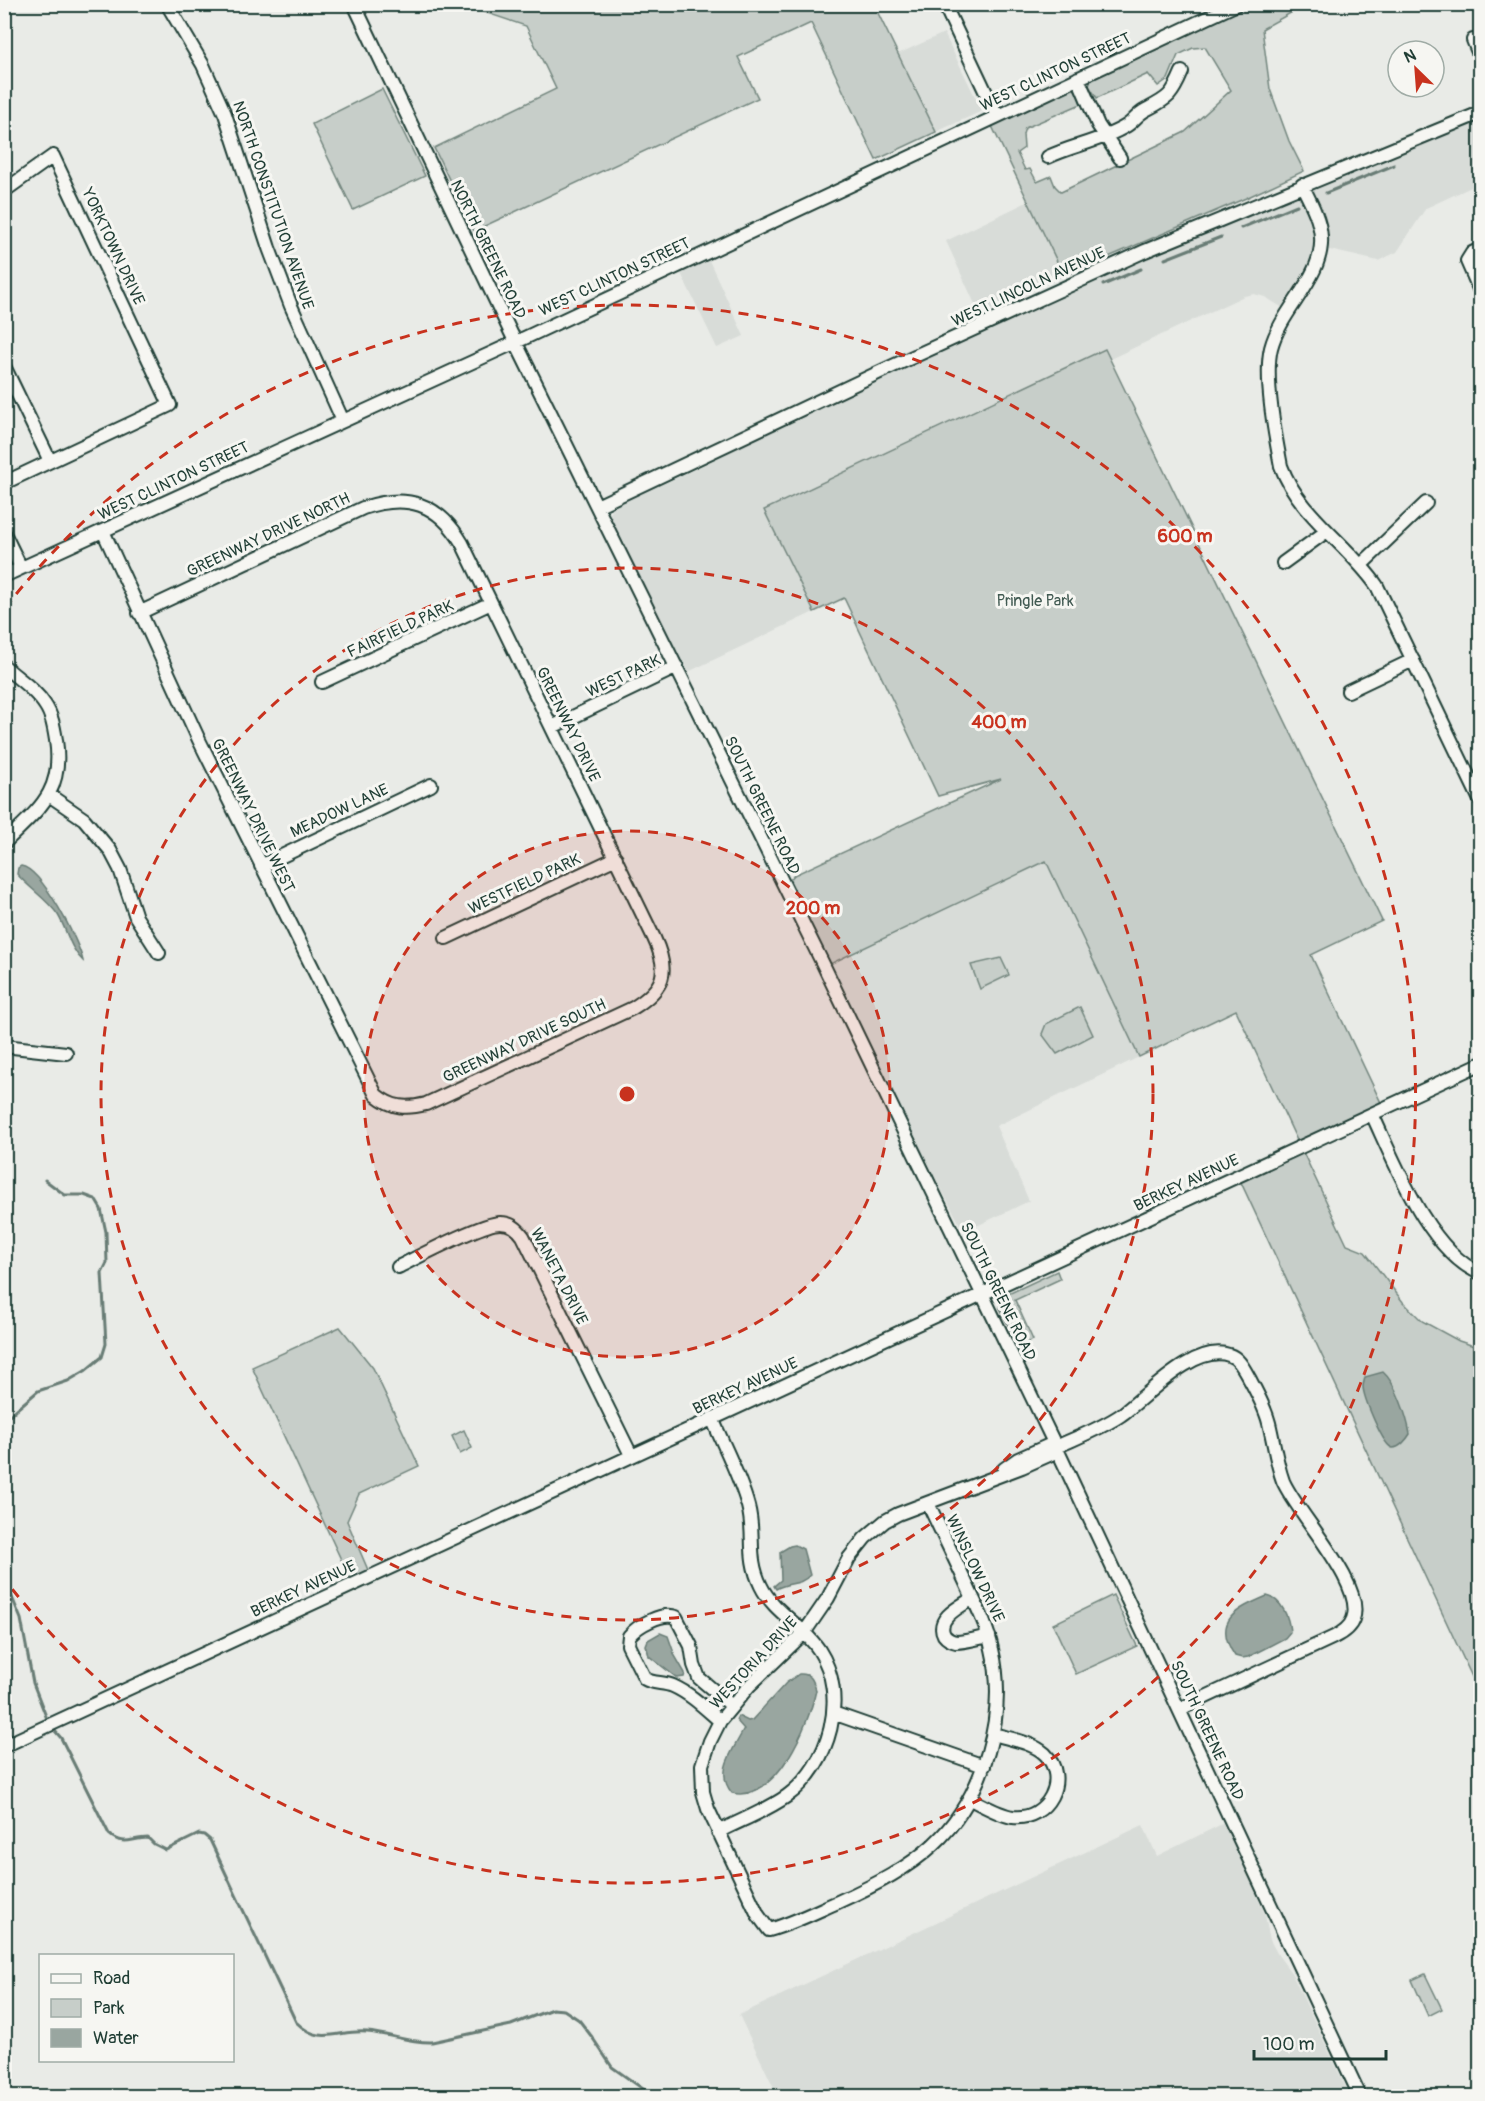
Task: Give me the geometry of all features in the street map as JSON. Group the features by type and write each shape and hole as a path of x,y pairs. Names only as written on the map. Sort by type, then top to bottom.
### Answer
{"street":[{"name":"NORTH CONSTITUTION AVENUE","path":"167,4 203,64 225,114 287,297 343,421"},
{"name":"NORTH GREENE ROAD","path":"354,4 597,506"},
{"path":"944,4 997,116"},
{"name":"WEST CLINTON STREET","path":"4,576 516,342 1237,4"},
{"path":"1473,40 1480,57"},
{"path":"1048,157 1126,126 1143,112 1166,100 1175,89 1182,72"},
{"path":"1078,78 1094,116 1120,158"},
{"name":"WEST LINCOLN AVENUE","path":"597,506 1026,304 1136,255 1480,113"},
{"name":"YORKTOWN DRIVE","path":"4,191 53,156 170,405 50,461"},
{"path":"1302,185 1318,222 1321,237 1320,255 1314,270 1275,335 1269,357 1268,375 1279,453 1286,479 1297,498 1361,565 1377,586 1480,800"},
{"path":"1480,249 1472,253 1467,261 1480,291"},
{"path":"4,366 50,461 4,483"},
{"name":"GREENWAY DRIVE NORTH","path":"139,613 363,507 390,501 414,502"},
{"name":"GREENWAY DRIVE","path":"414,502 435,512 455,531 616,858 662,957 664,967 662,980"},
{"path":"1361,565 1426,503"},
{"name":"SOUTH GREENE ROAD","path":"597,506 983,1294 1180,1709 1360,2097"},
{"name":"GREENWAY DRIVE WEST","path":"103,531 139,613 369,1086 376,1095 390,1105"},
{"path":"1283,562 1327,531"},
{"path":"4,533 21,568"},
{"name":"FAIRFIELD PARK","path":"322,682 491,603"},
{"path":"1348,691 1413,660"},
{"path":"4,666 35,692 47,707 57,749 55,784 49,795 4,843"},
{"name":"WEST PARK","path":"552,727 677,668"},
{"name":"MEADOW LANE","path":"261,866 431,785"},
{"path":"49,795 84,819 111,850 136,917 159,953"},
{"name":"WESTFIELD PARK","path":"446,938 616,858"},
{"name":"GREENWAY DRIVE SOUTH","path":"390,1105 411,1108 426,1104 633,1008 652,994 662,980"},
{"path":"4,1046 66,1053"},
{"name":"BERKEY AVENUE","path":"4,1746 1480,1064"},
{"path":"1372,1114 1420,1212 1451,1252 1480,1273"},
{"name":"WANETA DRIVE","path":"398,1267 490,1224 510,1224 517,1228 631,1455"},
{"name":"WESTORIA DRIVE","path":"970,1799 937,1842 899,1871 875,1885 788,1925 769,1930 758,1915 718,1832 708,1809 701,1778 705,1753 720,1721 804,1633 826,1601 849,1557 865,1538 885,1521 1022,1467 1056,1447 1113,1420 1166,1376 1205,1356 1217,1353 1229,1354 1244,1367 1260,1400 1268,1420 1277,1462 1297,1507 1336,1561 1354,1602 1353,1621 1334,1637 1180,1709"},
{"path":"712,1418 749,1508 751,1550 756,1574 762,1588 776,1608 819,1650 828,1669 833,1696 833,1713 826,1743 816,1763 801,1783 772,1805 718,1832"},
{"name":"WINSLOW DRIVE","path":"928,1503 989,1636 996,1665 998,1700 994,1734"},
{"path":"973,1598 944,1618 941,1627 948,1640 957,1642 989,1636"},
{"path":"720,1721 681,1690 645,1678 628,1645 629,1636 636,1629 661,1617 672,1615 676,1617 691,1646 699,1678 732,1706"},
{"path":"833,1713 984,1766"},
{"path":"994,1734 1034,1746 1053,1764 1057,1780 1053,1794 1045,1806 1031,1816 1012,1817 970,1799 994,1734"}],"shaded area":[{"path":"944,33 982,111 936,132 898,54"},
{"path":"1480,120 1480,183 1426,208 1397,252 1378,261 1321,248 1288,311 1265,297 1254,294 1244,296 1110,359 1105,349 764,510 814,612 688,672 611,522 610,513 616,506 704,465 816,408 1122,267"},
{"path":"1029,201 1064,276 980,315 946,241"},
{"path":"707,256 744,336 717,348 679,269"},
{"path":"1047,860 1139,1057 996,1126 1029,1201 964,1232 830,964"},
{"path":"1226,1822 1265,1915 1270,1940 1292,1974 1350,2096 778,2096 739,2015 1143,1825 1157,1856"}],"green space":[{"path":"475,5 874,5 936,132 876,160 811,23 738,57 758,98 474,231 434,148 556,89 526,26 478,10"},
{"path":"1248,5 1305,5 1262,29 1270,89 1289,141 1304,171 1064,276 991,124 1072,86 1079,95 1081,104 1025,128 1024,148 1017,153 1025,170 1030,169 1037,182 1051,176 1055,186 1061,192 1185,132 1231,90 1205,47 1193,48 1178,55 1168,79 1158,86 1148,74 1097,98 1089,86 1092,77"},
{"path":"382,89 425,176 353,210 312,124"},
{"name":"Pringle Park","path":"1105,349 1382,921 1311,955 1384,1109 1301,1148 1347,1245 1365,1252 1403,1302 1422,1321 1459,1341 1480,1348 1480,1694 1238,1176 1300,1147 1236,1010 1139,1057 1046,861 830,964 789,881 794,875 1001,779 938,796 844,598 814,612 764,510"},
{"path":"1001,958 1009,975 980,989 971,965"},
{"path":"1080,1007 1093,1035 1057,1054 1042,1034 1046,1024"},
{"path":"1057,1271 1060,1279 1015,1300 1033,1340 1018,1346 1000,1308 1000,1301 1006,1295"},
{"path":"340,1327 373,1368 419,1466 359,1494 347,1521 368,1570 350,1579 252,1367"},
{"path":"464,1430 472,1448 460,1454 452,1436"},
{"path":"1113,1595 1137,1646 1076,1674 1053,1624"},
{"path":"1425,1974 1442,2009 1428,2016 1412,1980"}],"water":[{"path":"21,866 30,870 49,892 75,938 83,961 72,945 58,915 17,874"},
{"path":"1383,1372 1388,1377 1404,1410 1410,1434 1396,1448 1389,1445 1379,1431 1363,1386 1365,1377"},
{"path":"795,1545 803,1549 810,1575 802,1581 776,1589 774,1586 781,1580 780,1552"},
{"path":"1267,1596 1281,1605 1290,1632 1285,1638 1248,1657 1235,1656 1228,1644 1226,1633 1231,1617 1237,1611"},
{"path":"660,1633 668,1636 675,1656 685,1673 684,1677 677,1678 649,1656 646,1645 648,1640"},
{"path":"799,1674 811,1678 816,1690 806,1722 788,1758 777,1774 763,1786 748,1793 732,1793 727,1785 725,1769 744,1729 736,1720 738,1716 748,1721 752,1720 786,1683"}],"waterway":[{"path":"1326,193 1394,165"},
{"path":"1241,228 1297,205"},
{"path":"1165,259 1221,237"},
{"path":"1103,285 1141,269"},
{"path":"4,1420 38,1391 68,1381 85,1371 102,1357 106,1344 102,1273 107,1263 106,1232 101,1209 95,1199 84,1195 65,1195 45,1180"},
{"path":"4,1578 21,1619 33,1683 47,1719"},
{"path":"55,1731 61,1738 109,1834 114,1838 123,1841 148,1838 166,1850 199,1834 210,1840 296,2022 305,2029 322,2035 367,2032 432,2042 511,2025 552,2009 564,2010 579,2020 612,2067 653,2096"}]}
